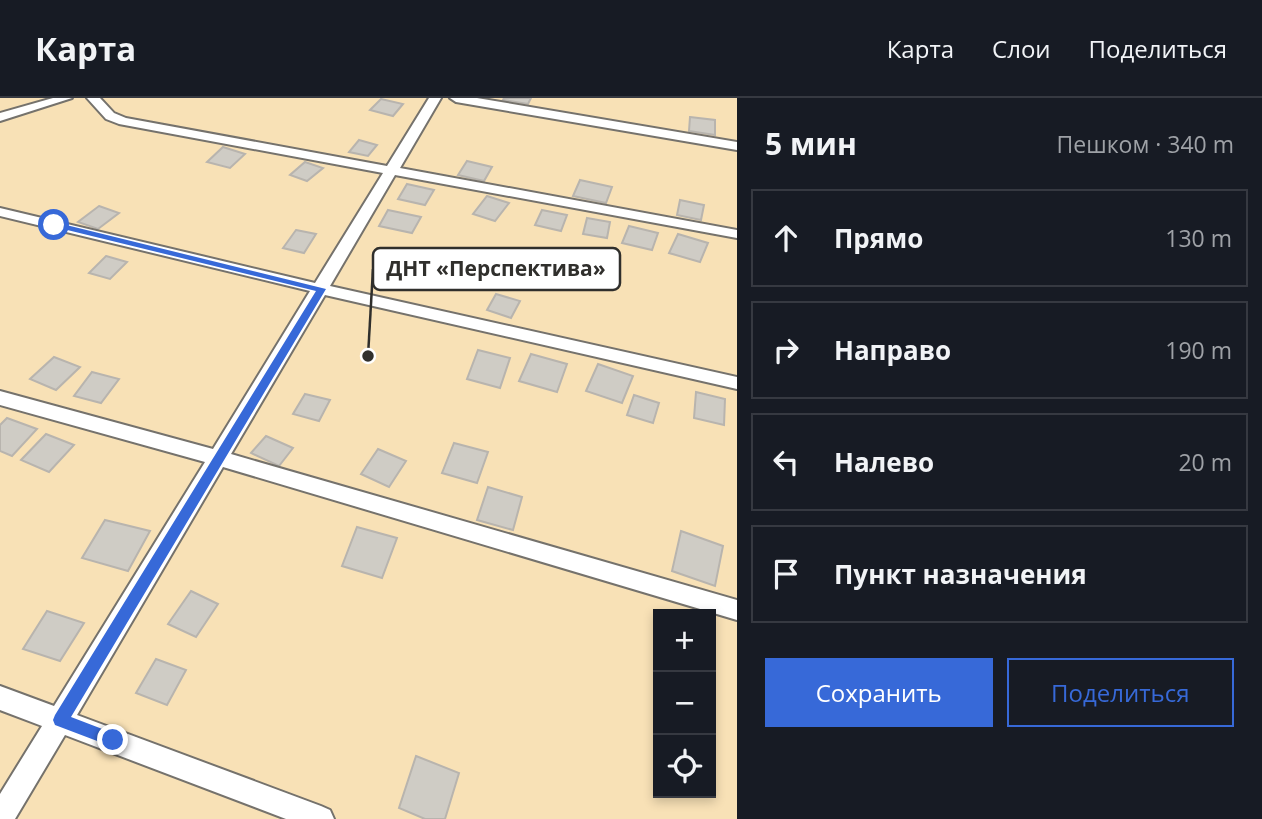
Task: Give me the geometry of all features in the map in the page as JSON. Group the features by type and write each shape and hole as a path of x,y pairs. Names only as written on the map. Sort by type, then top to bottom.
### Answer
{"street":[{"path":"0,117 66,98"},
{"path":"93,98 110,116 123,121 737,234"},
{"path":"0,819 435,98"},
{"path":"456,98 737,146"},
{"path":"0,212 321,289 737,383"},
{"path":"0,398 219,458 737,610"},
{"path":"0,698 321,819"}],"shaded area":[{"path":"0,98 737,98 737,819 0,819"}],"building":[{"path":"531,98 528,104 503,100"},
{"path":"381,99 403,104 393,116 370,110"},
{"path":"690,117 715,120 715,135 689,131"},
{"path":"359,140 377,145 368,156 349,152"},
{"path":"223,147 245,154 230,168 207,162"},
{"path":"467,161 492,167 484,181 458,175"},
{"path":"305,162 323,168 307,181 290,175"},
{"path":"580,180 612,187 606,203 573,196"},
{"path":"407,184 434,190 425,205 398,199"},
{"path":"487,196 509,203 495,221 473,214"},
{"path":"680,200 704,205 701,220 677,215"},
{"path":"99,206 119,213 98,229 78,222"},
{"path":"388,210 421,217 412,233 379,226"},
{"path":"542,210 567,215 561,231 535,225"},
{"path":"587,218 610,222 607,238 583,234"},
{"path":"629,226 658,233 652,250 622,243"},
{"path":"296,230 316,234 304,253 283,248"},
{"path":"678,234 708,243 700,262 669,253"},
{"path":"106,256 127,262 110,279 89,273"},
{"path":"496,294 520,301 511,318 487,310"},
{"path":"478,350 510,358 500,388 467,379"},
{"path":"531,354 567,364 557,392 519,381"},
{"path":"54,357 80,367 56,390 30,379"},
{"path":"598,364 633,376 622,403 586,391"},
{"path":"92,372 119,379 101,403 74,396"},
{"path":"696,392 725,399 724,425 694,418"},
{"path":"305,394 330,400 319,421 293,414"},
{"path":"634,395 659,403 653,423 627,415"},
{"path":"7,418 37,429 12,456 0,451 0,425"},
{"path":"46,434 74,445 49,472 21,460"},
{"path":"266,436 293,448 279,466 251,453"},
{"path":"454,443 488,452 477,483 442,473"},
{"path":"378,449 406,461 389,487 361,474"},
{"path":"488,487 522,497 513,530 477,520"},
{"path":"105,520 150,531 128,571 82,558"},
{"path":"357,527 397,538 382,578 342,566"},
{"path":"681,531 723,546 715,586 672,571"},
{"path":"191,591 218,604 196,637 168,624"},
{"path":"47,611 84,623 60,661 23,649"},
{"path":"156,659 186,670 167,705 136,693"},
{"path":"416,756 459,773 445,819 425,819 399,808"}],"place":[{"name":"ДНТ «Перспектива»","path":"368,356"}],"route":[{"path":"54,225 321,289 60,720 113,740"}]}
